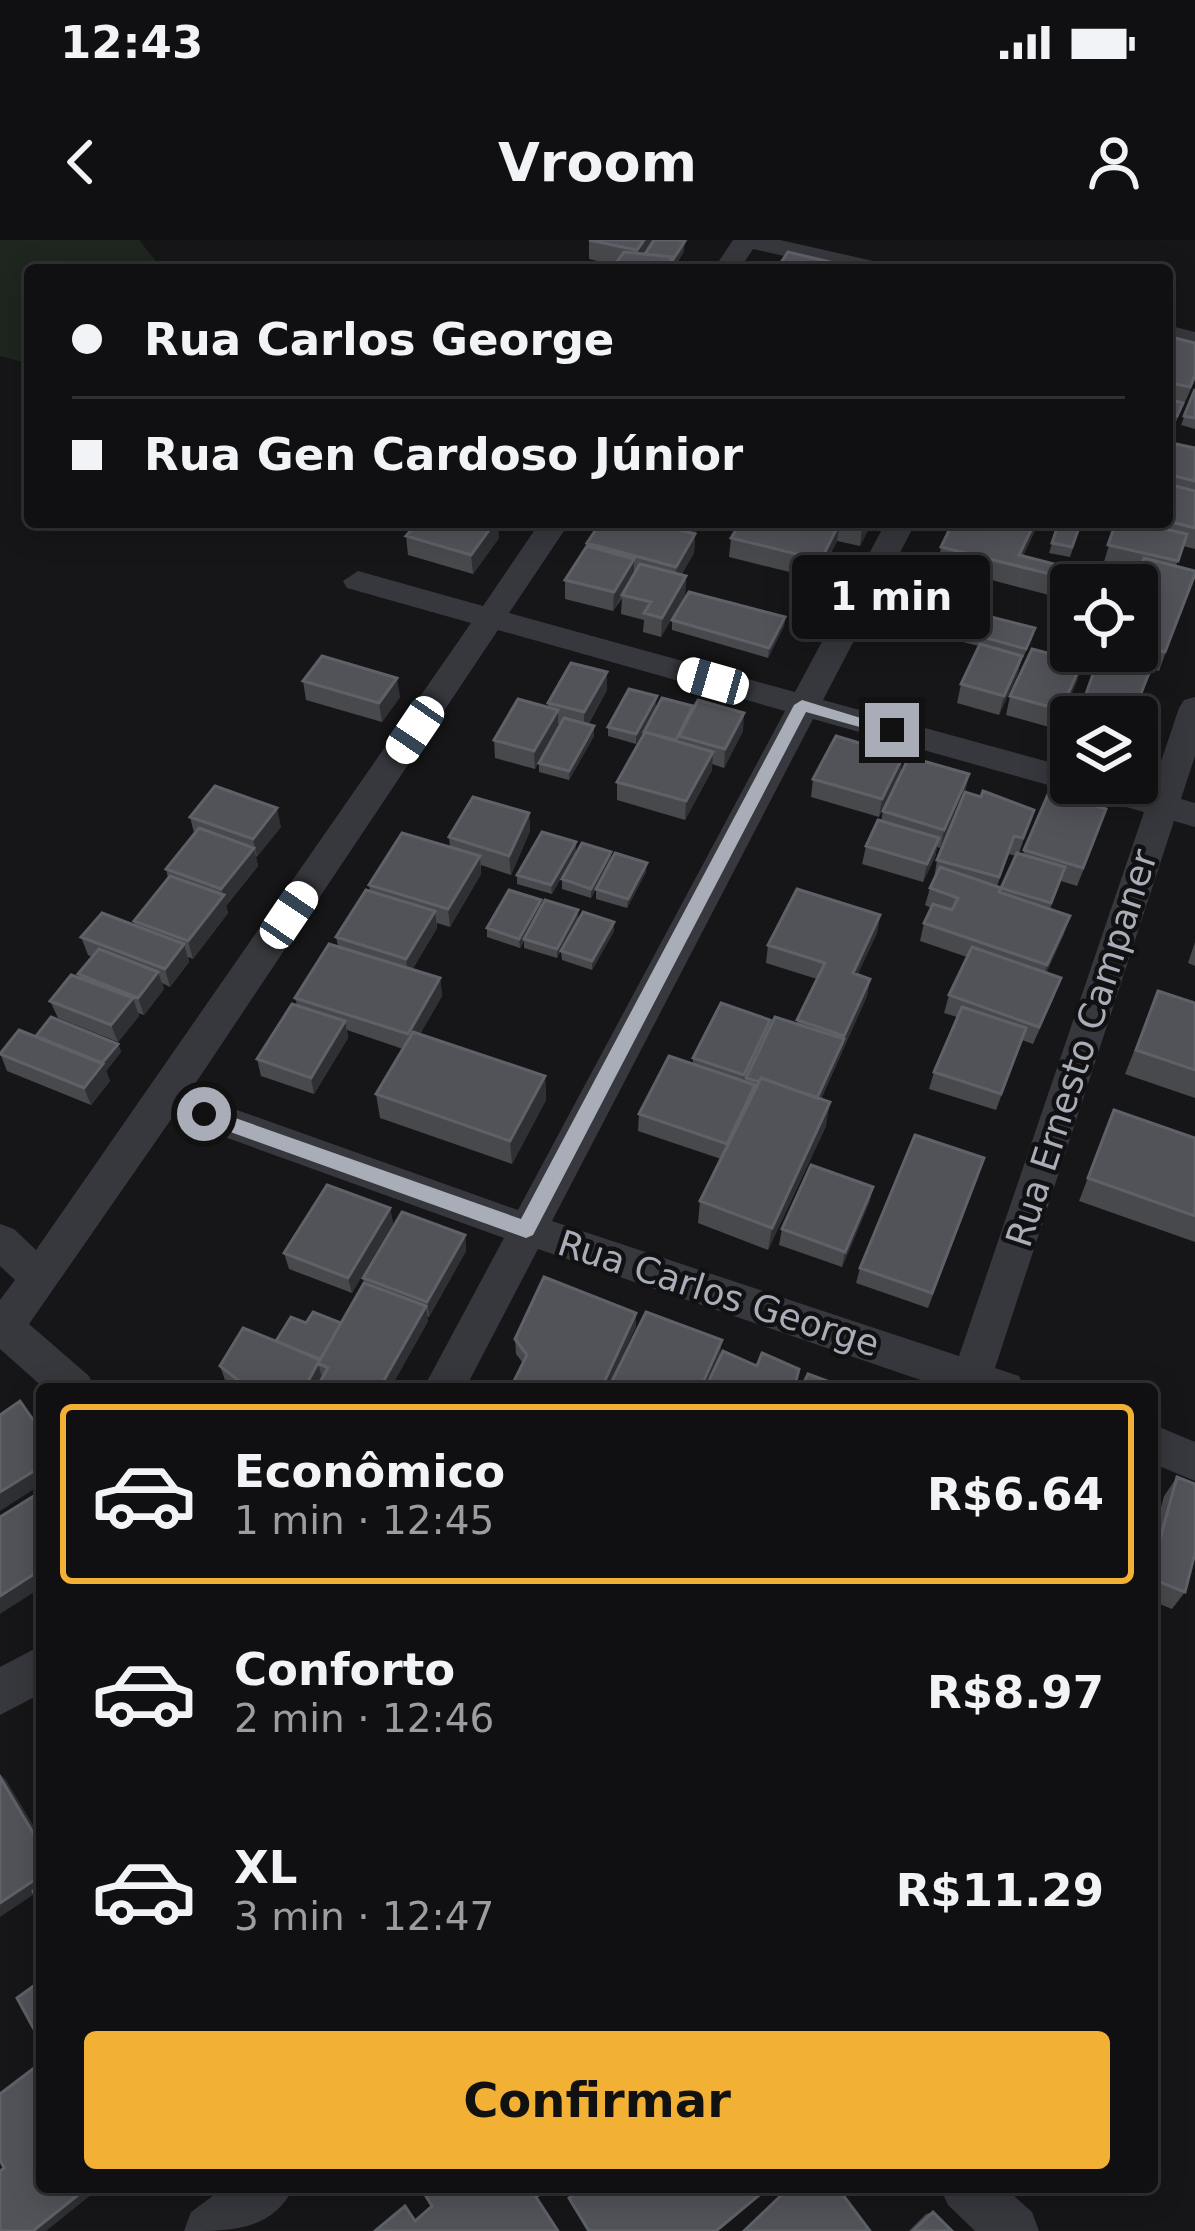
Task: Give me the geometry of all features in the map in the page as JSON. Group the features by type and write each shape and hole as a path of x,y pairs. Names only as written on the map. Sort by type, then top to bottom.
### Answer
{"street":[{"path":"746,240 855,264"},
{"path":"67,1383 2,1326 164,1100 551,528"},
{"path":"447,1383 898,528"},
{"path":"358,581 1050,774"},
{"name":"Rua Ernesto Campaner","path":"982,1383 1178,810 1195,708"},
{"name":"Rua Carlos George","path":"164,1100 975,1383"},
{"path":"0,1241 38,1276"},
{"path":"1158,1446 1195,1462"},
{"path":"0,1693 36,1670"},
{"path":"210,2231 260,2193"},
{"path":"972,2193 1013,2231"}],"shaded area":[{"path":"0,240 139,240 158,264 24,264 24,362 0,356"}],"building":[{"path":"589,240 644,240 637,250"},
{"path":"654,240 685,241 672,261 673,257 645,254"},
{"path":"624,252 673,257 667,264 615,264"},
{"path":"788,252 839,264 780,264"},
{"path":"1173,338 1195,343 1195,375 1190,387 1173,383"},
{"path":"1195,389 1195,418 1184,416"},
{"path":"1173,400 1183,403 1177,416 1173,415"},
{"path":"1173,443 1195,448 1195,481 1173,476"},
{"path":"1173,486 1195,491 1195,528 1173,522"},
{"path":"413,528 491,528 471,555 406,536"},
{"path":"597,528 673,528 695,534 676,567 587,543"},
{"path":"737,528 837,528 821,560 731,538"},
{"path":"950,528 1032,528 1019,555 1054,564 1050,564 1050,574 941,547"},
{"path":"1057,528 1079,528 1072,547 1052,543"},
{"path":"1114,528 1161,528 1187,534 1178,561 1108,545"},
{"path":"587,546 634,559 614,592 565,580"},
{"path":"1144,558 1195,571 1165,652 1158,650 1158,564 1142,564"},
{"path":"640,564 686,576 662,618 644,613 651,602 622,595"},
{"path":"689,592 785,617 769,648 672,620"},
{"path":"975,613 1035,628 1026,649 965,632"},
{"path":"980,644 1022,656 1004,696 961,684"},
{"path":"1032,649 1050,654 1050,672 1078,672 1067,696 1050,696 1050,707 1010,696"},
{"path":"322,656 397,678 379,703 303,681"},
{"path":"571,663 607,672 584,712 548,703"},
{"path":"1094,672 1149,672 1140,696 1085,696"},
{"path":"629,689 657,696 636,734 608,727"},
{"path":"662,698 693,706 676,740 644,732"},
{"path":"518,699 558,710 534,751 494,740"},
{"path":"698,700 744,713 725,749 679,736"},
{"path":"564,718 594,726 569,771 539,763"},
{"path":"645,732 713,752 686,801 617,782"},
{"path":"836,736 903,756 882,799 813,779"},
{"path":"909,757 969,774 944,830 883,811"},
{"path":"215,786 277,808 253,839 190,817"},
{"path":"983,791 1034,810 1023,838 1014,836 999,877 937,860 965,792 981,797"},
{"path":"1049,792 1050,804 1106,809 1083,868 1024,850"},
{"path":"473,797 529,813 509,856 449,837"},
{"path":"878,820 939,838 927,864 866,846"},
{"path":"199,828 254,848 221,889 166,869"},
{"path":"542,832 576,842 551,885 517,875"},
{"path":"402,833 480,856 448,909 369,885"},
{"path":"582,843 611,852 591,889 562,879"},
{"path":"615,853 647,863 628,899 596,889"},
{"path":"1017,853 1065,867 1051,903 1001,888"},
{"path":"940,867 1001,888 999,892 1070,916 1047,965 924,923 933,904 952,910 958,898 930,888"},
{"path":"170,876 224,895 188,941 134,921"},
{"path":"797,889 880,915 853,973 870,979 844,1036 797,1020 825,963 768,945"},
{"path":"366,890 435,911 406,959 336,937"},
{"path":"509,890 541,900 519,939 487,928"},
{"path":"545,900 578,910 557,949 524,939"},
{"path":"583,912 614,922 592,961 561,951"},
{"path":"102,913 184,944 165,969 81,937"},
{"path":"329,944 440,978 408,1034 295,998"},
{"path":"972,947 1061,978 1039,1027 949,995"},
{"path":"99,949 158,972 138,998 78,974"},
{"path":"71,975 133,998 111,1025 50,1001"},
{"path":"1158,991 1195,1003 1195,1070 1136,1050"},
{"path":"721,1003 770,1020 744,1075 693,1058"},
{"path":"292,1004 345,1021 311,1078 257,1059"},
{"path":"962,1007 1026,1028 1001,1094 934,1072"},
{"path":"51,1017 118,1044 102,1063 36,1036"},
{"path":"775,1017 844,1039 817,1098 761,1078 759,1082 746,1078"},
{"path":"19,1030 103,1064 84,1088 0,1054"},
{"path":"413,1032 545,1076 510,1141 376,1094"},
{"path":"669,1056 755,1085 727,1144 639,1114"},
{"path":"761,1078 830,1102 772,1228 700,1201"},
{"path":"1114,1110 1195,1138 1195,1216 1088,1178"},
{"path":"915,1135 984,1158 932,1293 860,1268"},
{"path":"811,1165 873,1187 845,1252 782,1229"},
{"path":"327,1185 390,1208 348,1278 284,1253"},
{"path":"402,1212 465,1235 427,1302 363,1278"},
{"path":"544,1277 636,1313 604,1383 513,1383 527,1355 515,1339"},
{"path":"364,1283 426,1306 382,1383 319,1383 328,1368 318,1363"},
{"path":"313,1312 341,1323 320,1360 276,1341 291,1317 306,1323"},
{"path":"646,1312 722,1340 703,1383 611,1383"},
{"path":"243,1328 320,1359 307,1383 241,1383 220,1366"},
{"path":"723,1351 757,1366 762,1353 799,1369 796,1383 708,1383"},
{"path":"808,1374 833,1383 804,1383"},
{"path":"20,1401 36,1424 36,1470 0,1492 0,1415"},
{"path":"1177,1477 1195,1484 1195,1553 1185,1592 1158,1581 1158,1547"},
{"path":"36,1495 36,1573 0,1596 0,1517"},
{"path":"0,1777 36,1838 36,1879 0,1903"},
{"path":"36,1984 35,2031 17,1998"},
{"path":"36,2067 36,2193 80,2193 33,2231 0,2231 0,2171 4,2168 0,2094"},
{"path":"424,2193 541,2193 536,2197 558,2231 375,2231 405,2206 415,2221 432,2206"},
{"path":"575,2193 762,2193 716,2231 589,2231 569,2198"},
{"path":"784,2193 842,2193 870,2231 744,2231"},
{"path":"933,2212 952,2231 913,2231"}],"route":[{"path":"204,1114 526,1229 802,705 892,730"}]}
